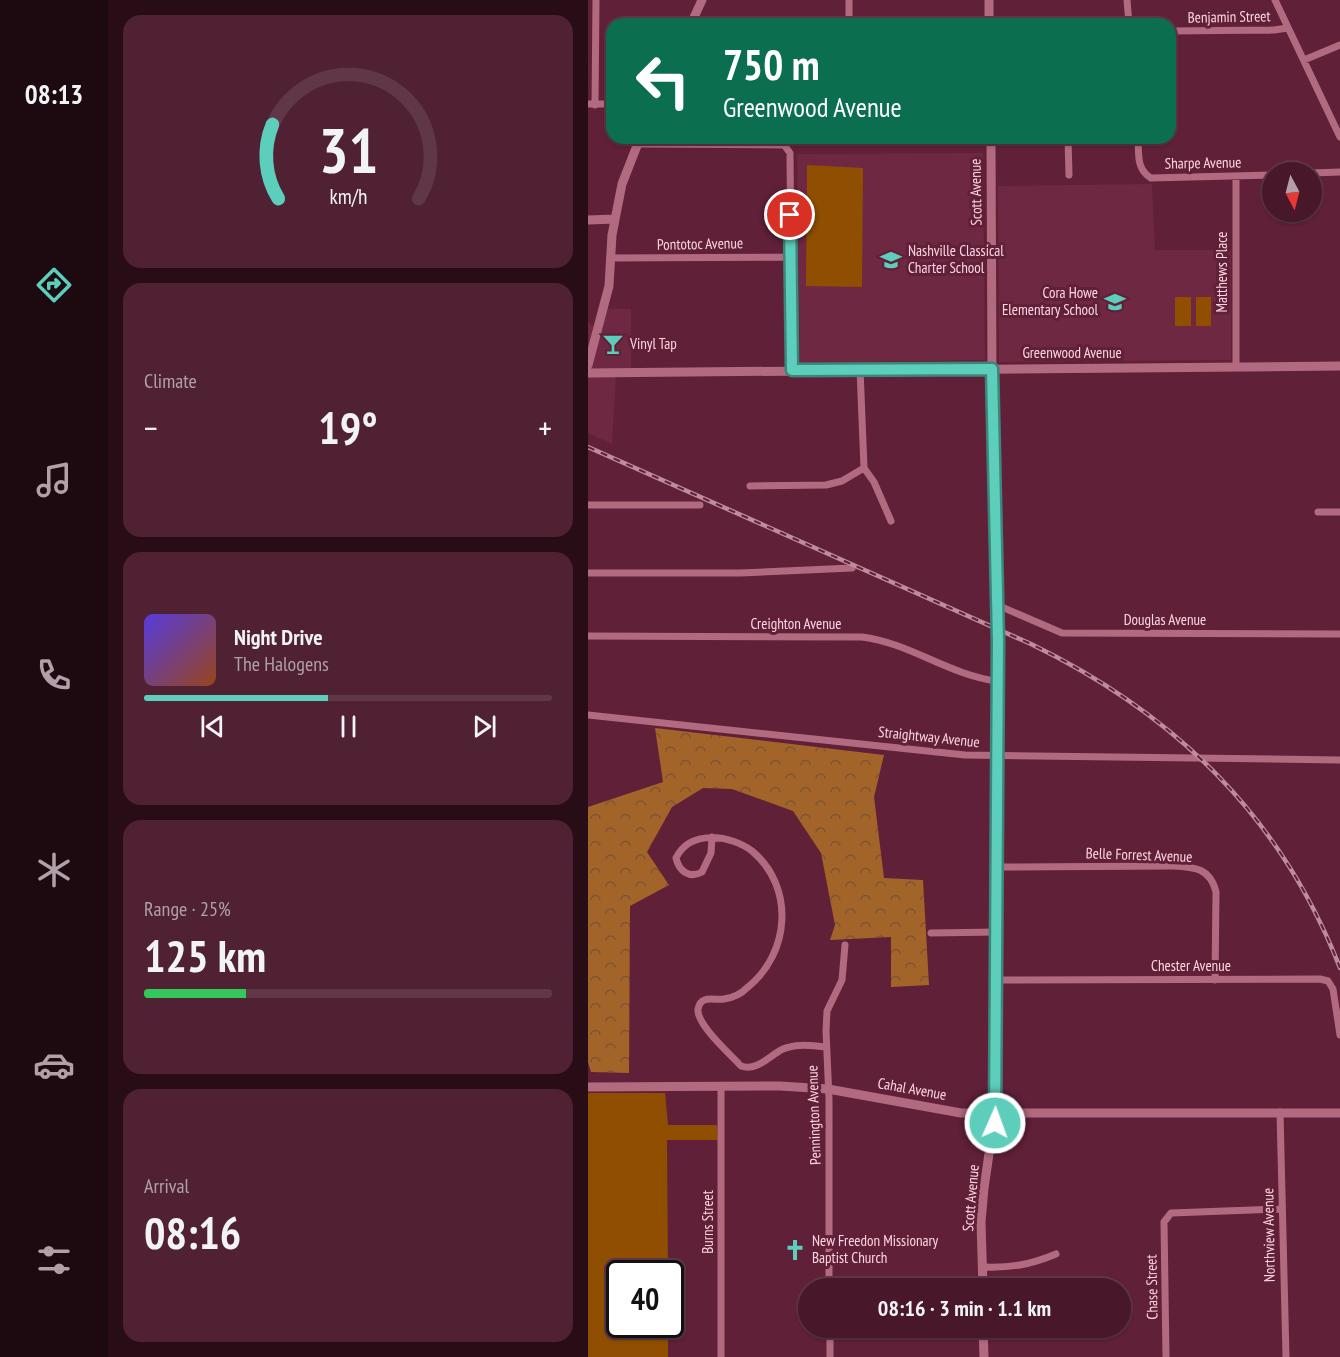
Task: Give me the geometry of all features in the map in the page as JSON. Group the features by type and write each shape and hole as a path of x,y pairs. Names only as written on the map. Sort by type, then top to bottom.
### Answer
{"street":[{"path":"592,105 596,0"},
{"path":"694,18 702,0"},
{"path":"849,0 849,18"},
{"path":"989,0 989,18"},
{"path":"1127,0 1128,18"},
{"path":"1275,0 1340,137"},
{"name":"Benjamin Street","path":"1176,32 1274,30 1288,27"},
{"path":"1304,60 1340,45"},
{"path":"588,365 609,286 610,258 622,184 638,144"},
{"path":"726,144 784,146 790,153 792,370"},
{"name":"Scott Avenue","path":"983,1278 981,1222 996,1113 997,980 997,604 992,369 991,144"},
{"path":"1068,144 1069,175"},
{"name":"Sharpe Avenue","path":"1138,144 1139,166 1143,173 1151,177 1262,176"},
{"path":"1322,173 1340,172"},
{"name":"Matthews Place","path":"1236,177 1236,367"},
{"path":"588,220 615,219"},
{"name":"Pontotoc Avenue","path":"610,258 791,256"},
{"name":"Greenwood Avenue","path":"588,373 1340,366"},
{"path":"861,369 864,468 874,482 891,521"},
{"path":"750,486 826,485 842,481 864,468"},
{"path":"588,505 700,505"},
{"path":"1318,512 1340,512"},
{"path":"588,573 740,573 852,568"},
{"name":"Douglas Avenue","path":"997,604 1062,633 1340,634"},
{"name":"Creighton Avenue","path":"588,636 871,638 888,642 978,679 997,681"},
{"name":"Straightway Avenue","path":"588,715 996,757 1340,760"},
{"path":"712,837 711,853 702,872 696,875 682,871 676,858 680,852 697,841 712,837 732,840 745,846 766,865 778,889 783,919 776,951 760,976 734,997 723,1000 707,998 702,1001 698,1008 699,1020 741,1066 748,1068 783,1049 796,1045 826,1047"},
{"name":"Belle Forrest Avenue","path":"997,867 1171,866 1201,870 1214,882 1216,892 1215,980"},
{"path":"931,933 997,932"},
{"name":"Pennington Avenue","path":"829,1278 827,1011 842,980 845,945"},
{"name":"Chester Avenue","path":"997,980 1320,979 1328,981 1333,989 1340,1035"},
{"name":"Cahal Avenue","path":"588,1087 780,1086 828,1089 940,1110 996,1113 1340,1113"},
{"name":"Burns Street","path":"721,1087 721,1357"},
{"name":"Northview Avenue","path":"1280,1112 1286,1357"},
{"name":"Chase Street","path":"1166,1357 1164,1222 1167,1217 1171,1213 1282,1209"},
{"path":"982,1267 1006,1267 1033,1263 1056,1254"},
{"path":"830,1338 830,1357"},
{"path":"983,1338 984,1357"}],"shaded area":[{"name":"Nashville Classical Charter School","path":"983,153 985,360 800,363 797,154"},
{"path":"807,165 863,168 862,287 806,286"},
{"name":"Cora Howe Elementary School","path":"1152,184 1155,250 1231,250 1231,360 999,362 998,186"},
{"path":"1175,297 1191,297 1191,326 1175,326"},
{"path":"1196,297 1211,297 1211,326 1196,326"},
{"path":"603,309 631,309 631,373 616,374 612,444 588,433 588,322 598,330"},
{"path":"588,1093 665,1093 668,1125 717,1125 718,1140 667,1140 668,1260 606,1260 606,1338 668,1338 668,1357 588,1357"}],"green space":[{"path":"655,728 884,755 874,797 884,878 923,880 929,985 891,987 891,937 830,940 835,925 821,853 793,811 732,789 703,788 672,807 647,852 669,885 630,906 629,1073 591,1072 588,1062 588,807 663,782"}],"railway":[{"path":"588,447 1031,644 1083,672 1132,703 1176,737 1217,775 1254,817 1287,863 1316,913 1340,968"}],"place":[{"name":"Nashville Classical Charter School","path":"891,260"},
{"name":"Cora Howe Elementary School","path":"1115,302"},
{"name":"Vinyl Tap","path":"613,344"},
{"name":"New Freedon Missionary Baptist Church","path":"795,1250"}],"route":[{"path":"790,215 792,370 992,369 998,641 995,1123"}]}
